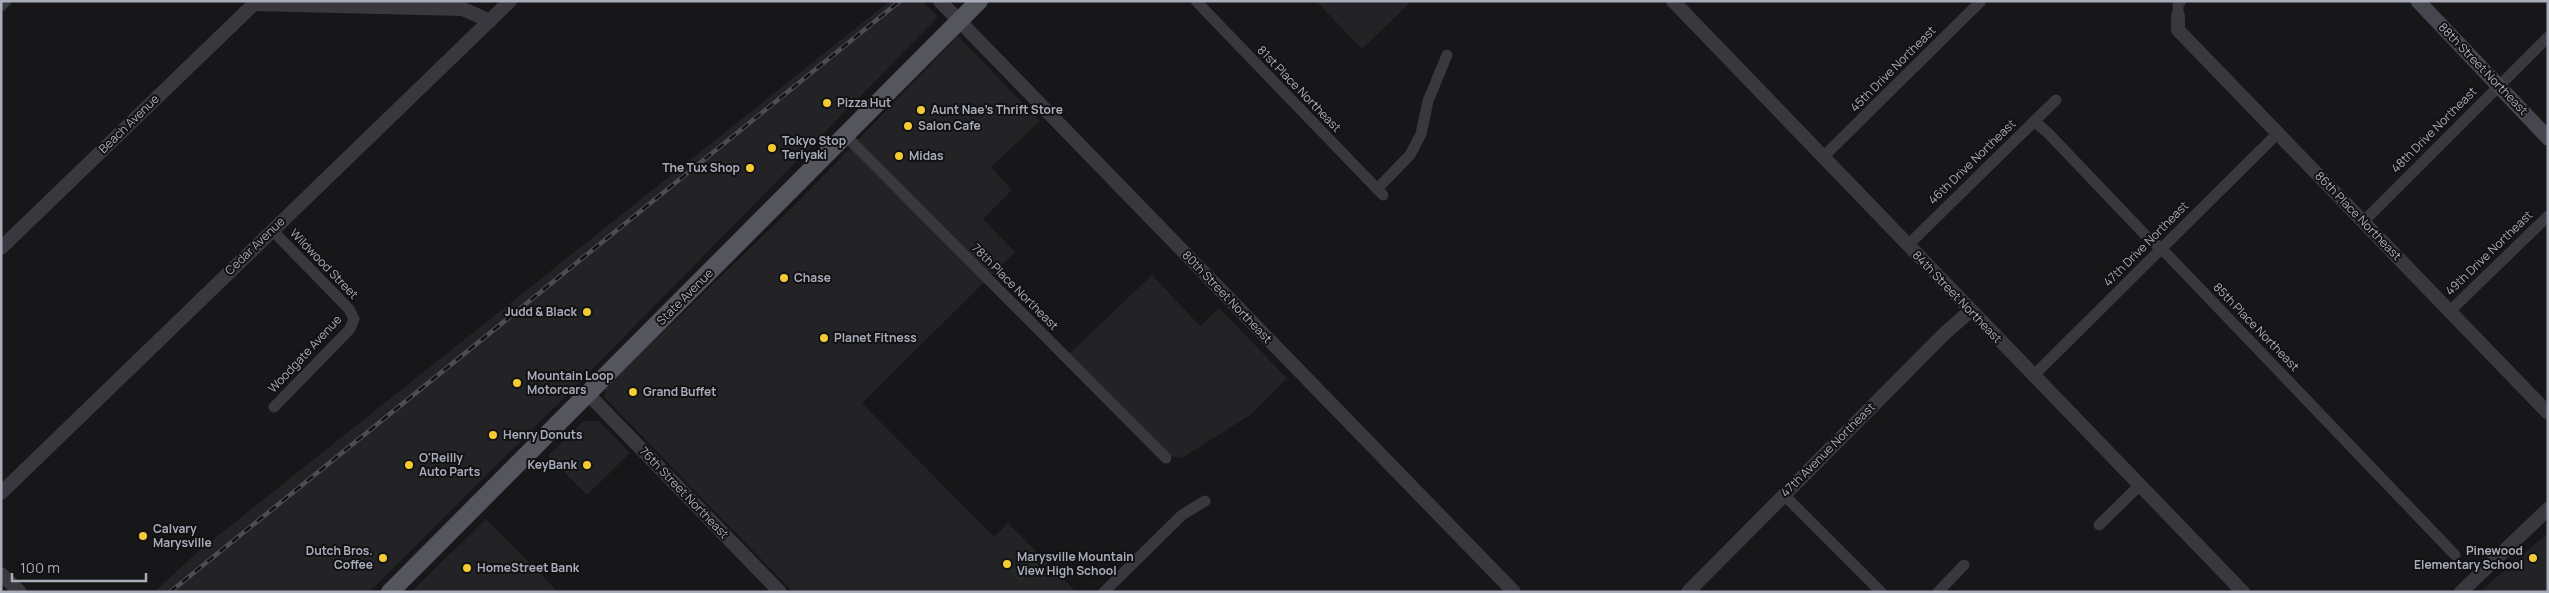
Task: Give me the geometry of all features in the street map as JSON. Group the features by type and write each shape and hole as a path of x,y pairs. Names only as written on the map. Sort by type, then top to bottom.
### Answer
{"main road":[{"name":"State Avenue","path":"390,592 979,1"},
{"name":"88th Street Northeast","path":"2418,1 2548,138"}],"street":[{"path":"1,6 6,1"},
{"name":"Cedar Avenue","path":"1,493 510,1"},
{"name":"80th Street Northeast","path":"940,1 1514,592"},
{"name":"81st Place Northeast","path":"1196,1 1380,192 1410,155 1420,134 1428,101 1447,55"},
{"name":"84th Street Northeast","path":"1672,1 2243,592"},
{"name":"45th Drive Northeast","path":"1823,157 1982,1"},
{"path":"2178,16 2178,4 2181,1"},
{"path":"255,3 463,9 490,21"},
{"name":"Beach Avenue","path":"1,248 255,3"},
{"name":"86th Place Northeast","path":"2178,16 2178,30 2548,412"},
{"name":"48th Drive Northeast","path":"2363,222 2548,37"},
{"name":"46th Drive Northeast","path":"1908,245 2056,100"},
{"name":"85th Place Northeast","path":"2034,121 2049,134 2150,240 2162,248 2455,555"},
{"name":"47th Drive Northeast","path":"2034,375 2278,133"},
{"name":"78th Place Northeast","path":"845,135 1166,458"},
{"name":"49th Drive Northeast","path":"2450,311 2548,216"},
{"name":"Wildwood Street","path":"272,230 349,309 354,319"},
{"name":"47th Avenue Northeast","path":"1688,592 1783,494 1970,311"},
{"name":"Woodgate Avenue","path":"274,408 350,329 354,319"},
{"name":"76th Street Northeast","path":"588,394 780,592"},
{"path":"2099,525 2140,485"},
{"path":"1783,494 1881,592"},
{"path":"1104,592 1182,515 1205,502"},
{"path":"2461,592 2548,509"},
{"path":"1938,592 1964,565"},
{"path":"1,574 20,592"}],"shaded area":[{"path":"890,1 922,1 938,17 569,393 369,592 154,592 200,550"},
{"path":"1316,1 1412,1 1362,49"},
{"path":"958,36 1040,121 991,167 1012,190 983,219 1015,252 862,403 994,537 1008,523 1076,592 793,592 605,398 605,388 800,200"},
{"path":"1152,275 1200,326 1219,308 1287,378 1250,415 1182,458 1168,456 1067,356"},
{"path":"584,421 599,421 630,453 587,495 548,456"},
{"path":"486,519 558,592 411,592"},
{"name":"Pinewood Elementary School","path":"2548,533 2548,592 2481,592 2491,582"},
{"path":"1030,550 1033,550 1042,561 1022,581 1019,581 1011,573 1011,570"}],"railway":[{"path":"170,592 900,1"}],"place":[{"name":"Pizza Hut","path":"827,103"},
{"name":"Aunt Nae's Thrift Store","path":"921,110"},
{"name":"Salon Cafe","path":"908,126"},
{"name":"Tokyo Stop Teriyaki","path":"772,148"},
{"name":"Midas","path":"899,156"},
{"name":"The Tux Shop","path":"750,168"},
{"name":"Chase","path":"784,278"},
{"name":"Judd & Black","path":"587,312"},
{"name":"Planet Fitness","path":"824,338"},
{"name":"Mountain Loop Motorcars","path":"517,383"},
{"name":"Grand Buffet","path":"633,392"},
{"name":"Henry Donuts","path":"493,435"},
{"name":"O'Reilly Auto Parts","path":"409,465"},
{"name":"KeyBank","path":"587,465"},
{"name":"Calvary Marysville","path":"143,536"},
{"name":"Dutch Bros. Coffee","path":"383,558"},
{"name":"Pinewood Elementary School","path":"2533,558"},
{"name":"Marysville Mountain View High School","path":"1007,564"},
{"name":"HomeStreet Bank","path":"467,568"}]}
